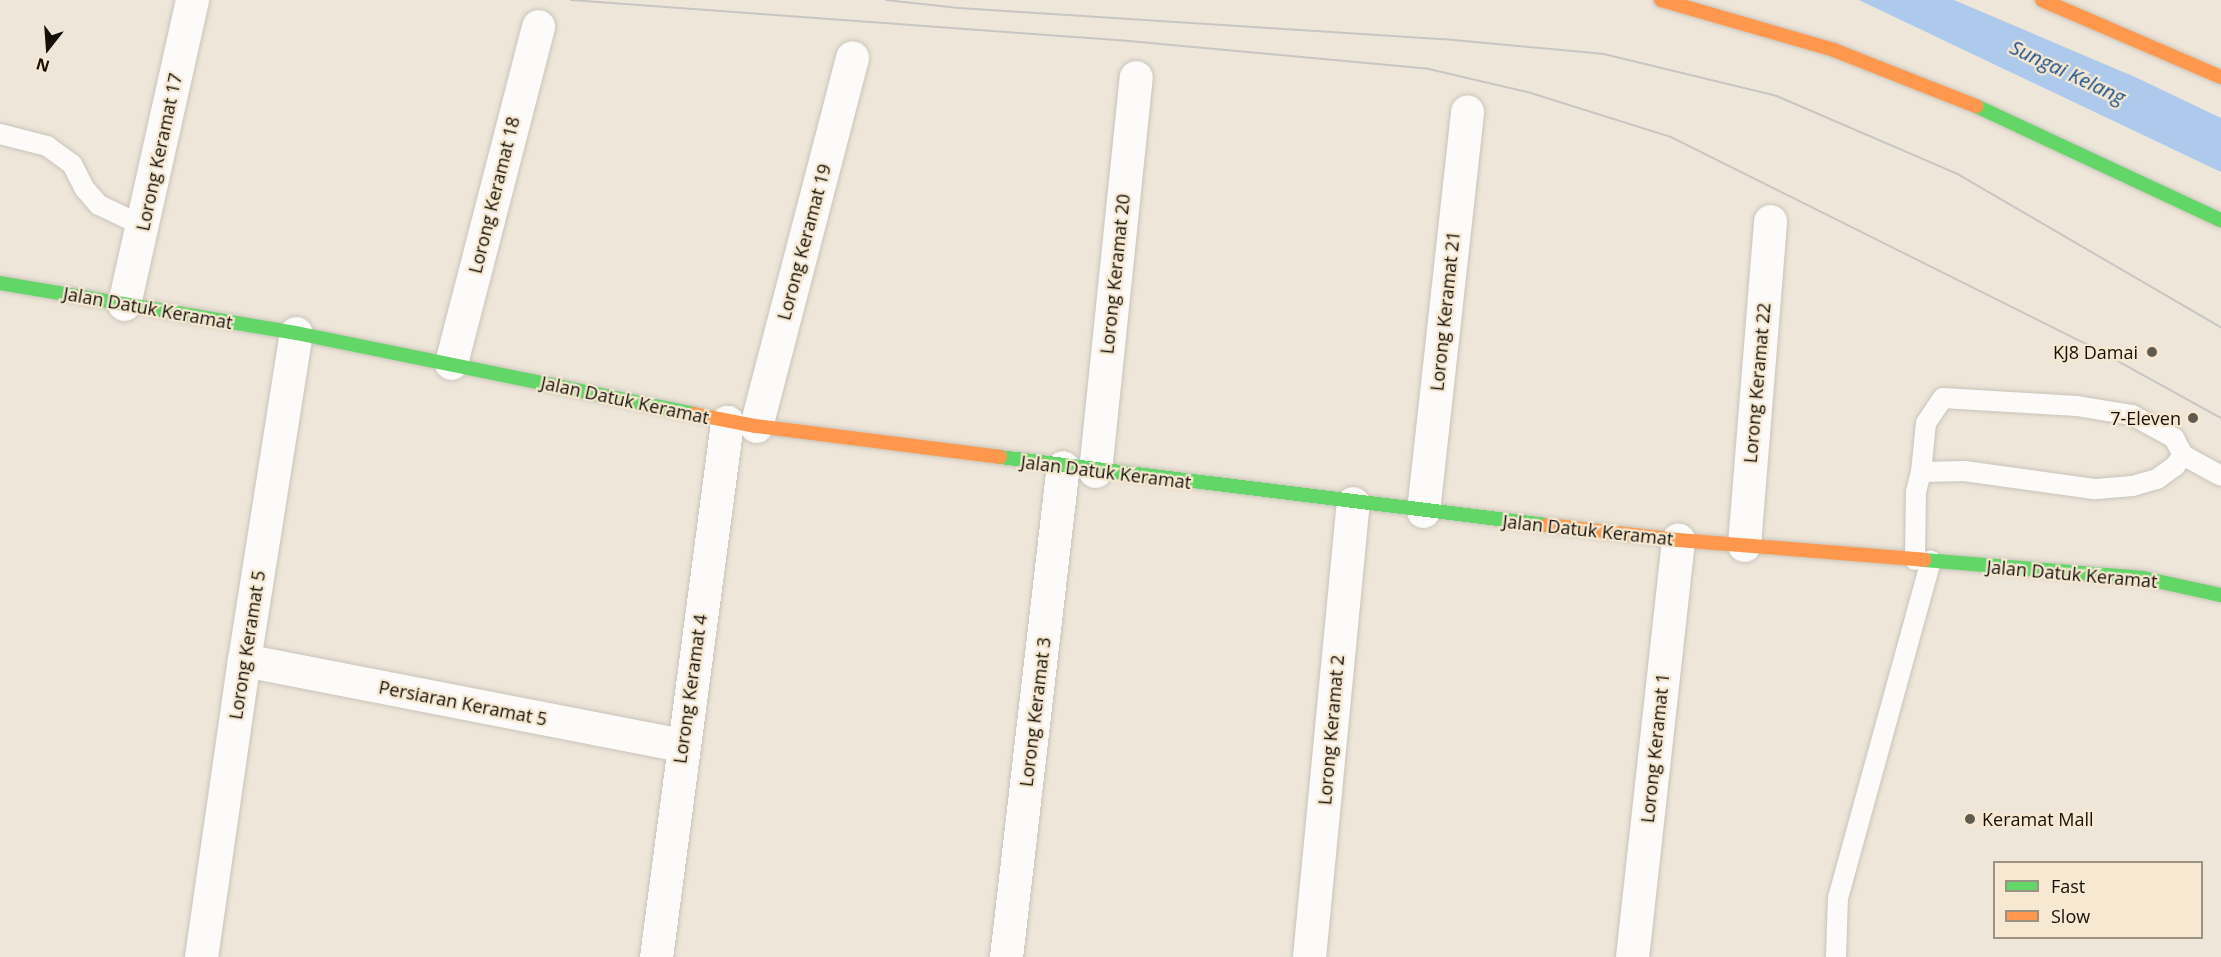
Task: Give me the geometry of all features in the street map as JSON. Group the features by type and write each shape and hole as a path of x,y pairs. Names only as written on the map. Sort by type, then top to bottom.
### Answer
{"main road":[{"path":"1661,0 1833,50 2002,116 2221,220"},
{"path":"2042,0 2182,58 2221,77"},
{"name":"Jalan Datuk Keramat","path":"0,283 296,333 741,424 1353,503 1678,540 2143,578 2221,595"}],"street":[{"name":"Lorong Keramat 17","path":"124,304 192,0"},
{"name":"Lorong Keramat 18","path":"451,363 537,26"},
{"name":"Lorong Keramat 19","path":"741,424 852,57"},
{"name":"Lorong Keramat 20","path":"1095,471 1136,77"},
{"name":"Lorong Keramat 21","path":"1423,511 1467,111"},
{"name":"Lorong Keramat 22","path":"1744,544 1770,221"},
{"name":"Lorong Keramat 5","path":"201,957 244,660 296,333"},
{"name":"Lorong Keramat 4","path":"656,957 682,746 741,424"},
{"name":"Lorong Keramat 3","path":"1006,957 1063,467"},
{"name":"Lorong Keramat 2","path":"1309,957 1353,503"},
{"name":"Lorong Keramat 1","path":"1632,957 1678,540"},
{"name":"Persiaran Keramat 5","path":"244,660 682,746"}],"lane":[{"path":"0,135 47,146 72,165 84,188 99,205 143,226"},
{"path":"1836,957 1838,898 1923,561 1916,492 1921,472 1926,423 1943,398 2077,406 2132,415 2174,438 2183,455 2221,476"},
{"path":"1921,472 1964,471 2094,489 2132,486 2157,479 2175,466 2183,455"}],"water":[{"name":"Sungai Kelang","path":"1859,0 1954,0 2135,77 2221,118 2221,172"}],"tram line":[{"path":"571,0 1129,41 1429,69 1531,93 1671,137 2087,344 2221,418"},
{"path":"886,0 959,8 1443,39 1604,54 1777,96 1956,173 2221,327"}],"traffic: fast":[{"path":"1976,106 2221,220"},
{"path":"0,283 296,333 694,414"},
{"path":"1000,457 1547,525"},
{"path":"1924,560 2143,578 2221,595"}],"traffic: slow":[{"path":"1661,0 1834,50 1976,106"},
{"path":"2042,0 2221,77"},
{"path":"694,414 756,426 1000,457"},
{"path":"1547,525 1678,540 1924,560"}],"place":[{"name":"KJ8 Damai","path":"2152,352"},
{"name":"7-Eleven","path":"2193,418"},
{"name":"Keramat Mall","path":"1970,819"}]}
